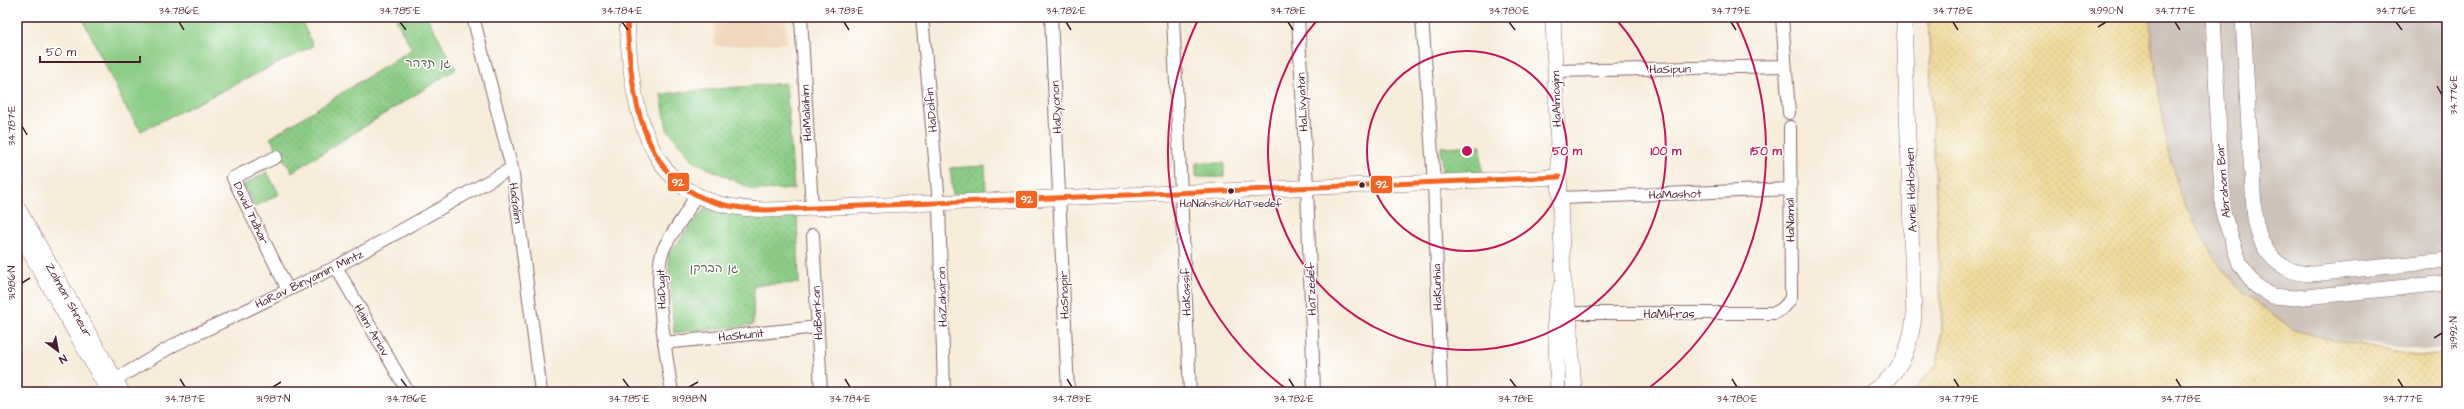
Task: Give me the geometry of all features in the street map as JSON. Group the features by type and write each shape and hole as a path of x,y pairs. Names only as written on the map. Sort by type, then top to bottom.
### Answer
{"street":[{"name":"HaGalim","path":"473,17 512,168 542,392"},
{"path":"627,17 632,79 647,136 667,170 695,195 743,209 812,208 1559,177"},
{"name":"HaMalaihim","path":"800,17 812,208"},
{"name":"HaDolfin","path":"922,17 939,203"},
{"name":"HaDyonon","path":"1051,17 1060,198"},
{"path":"1173,17 1182,192"},
{"name":"HaLivyatan","path":"1298,17 1307,187"},
{"path":"1422,17 1434,182"},
{"name":"HaAlmogim","path":"1553,17 1562,277 1562,313 1558,392"},
{"path":"1782,17 1784,66 1789,113"},
{"name":"Avnei HaHoshen","path":"1871,392 1894,376 1910,344 1914,318 1904,17"},
{"name":"Abraham Bar","path":"2213,17 2223,213 2240,264 2255,285 2272,296 2295,298 2447,283"},
{"path":"2242,17 2247,117 2256,222 2265,248 2273,258 2282,267 2300,274 2313,274 2447,260"},
{"name":"HaSipun","path":"1555,71 1784,66"},
{"name":"HaNamal","path":"1781,310 1788,304 1792,297 1790,127"},
{"name":"David Tidhar","path":"276,157 233,178 288,290"},
{"name":"HaRav Binyamin Mintz","path":"113,387 174,345 336,267 512,168"},
{"name":"HaKunhia","path":"1434,182 1441,392"},
{"name":"HaTzedef","path":"1307,187 1314,392"},
{"name":"HaMashot","path":"1560,198 1790,189"},
{"name":"HaKassif","path":"1182,192 1190,392"},
{"name":"HaDugit","path":"672,392 664,343 660,276 663,250 691,208 695,195"},
{"name":"HaSnapir","path":"1060,198 1068,392"},
{"name":"HaZaharon","path":"939,203 944,392"},
{"name":"Zalman Shneur","path":"17,207 113,387"},
{"name":"Zalman Shneur","path":"17,229 113,387"},
{"name":"HaBarkan","path":"813,235 821,392"},
{"name":"Haim Ariav","path":"336,267 408,392"},
{"name":"HaMifras","path":"1562,313 1775,313 1781,310"},
{"name":"HaAlmogim","path":"1562,313 1574,392"},
{"name":"HaShunit","path":"664,343 818,327"}],"shaded area":[{"path":"714,17 785,17 787,43 715,46"},
{"path":"2150,17 2447,17 2447,348 2422,350 2328,339 2294,330 2244,293 2219,264 2183,202 2169,157 2151,43"}],"green space":[{"path":"82,17 300,17 313,46 141,131 126,108"},
{"name":"גן תדהר","path":"402,17 427,17 456,69 292,172 270,138 412,49 396,20"},
{"path":"786,83 794,189 754,190 693,161 667,129 661,94"},
{"path":"1481,145 1482,174 1442,175 1441,147"},
{"path":"1196,163 1224,163 1224,177 1196,177"},
{"path":"985,166 986,194 953,195 950,168"},
{"path":"267,172 279,194 255,207 243,185"},
{"name":"גן הברקן","path":"705,208 748,217 797,215 799,283 754,285 753,325 674,333 668,254"}],"sand":[{"path":"1928,17 2150,17 2151,43 2169,156 2183,202 2219,264 2244,293 2294,330 2328,339 2416,356 2447,353 2447,392 1912,392 1937,364 1942,330"}],"transit line":[{"name":"92","path":"627,17 630,65 634,91 640,116 649,140 660,162 676,180 695,194 729,206 766,210 1559,177"}],"place":[{"name":"HaNahshol/HaTsedef","path":"1231,191"}]}
